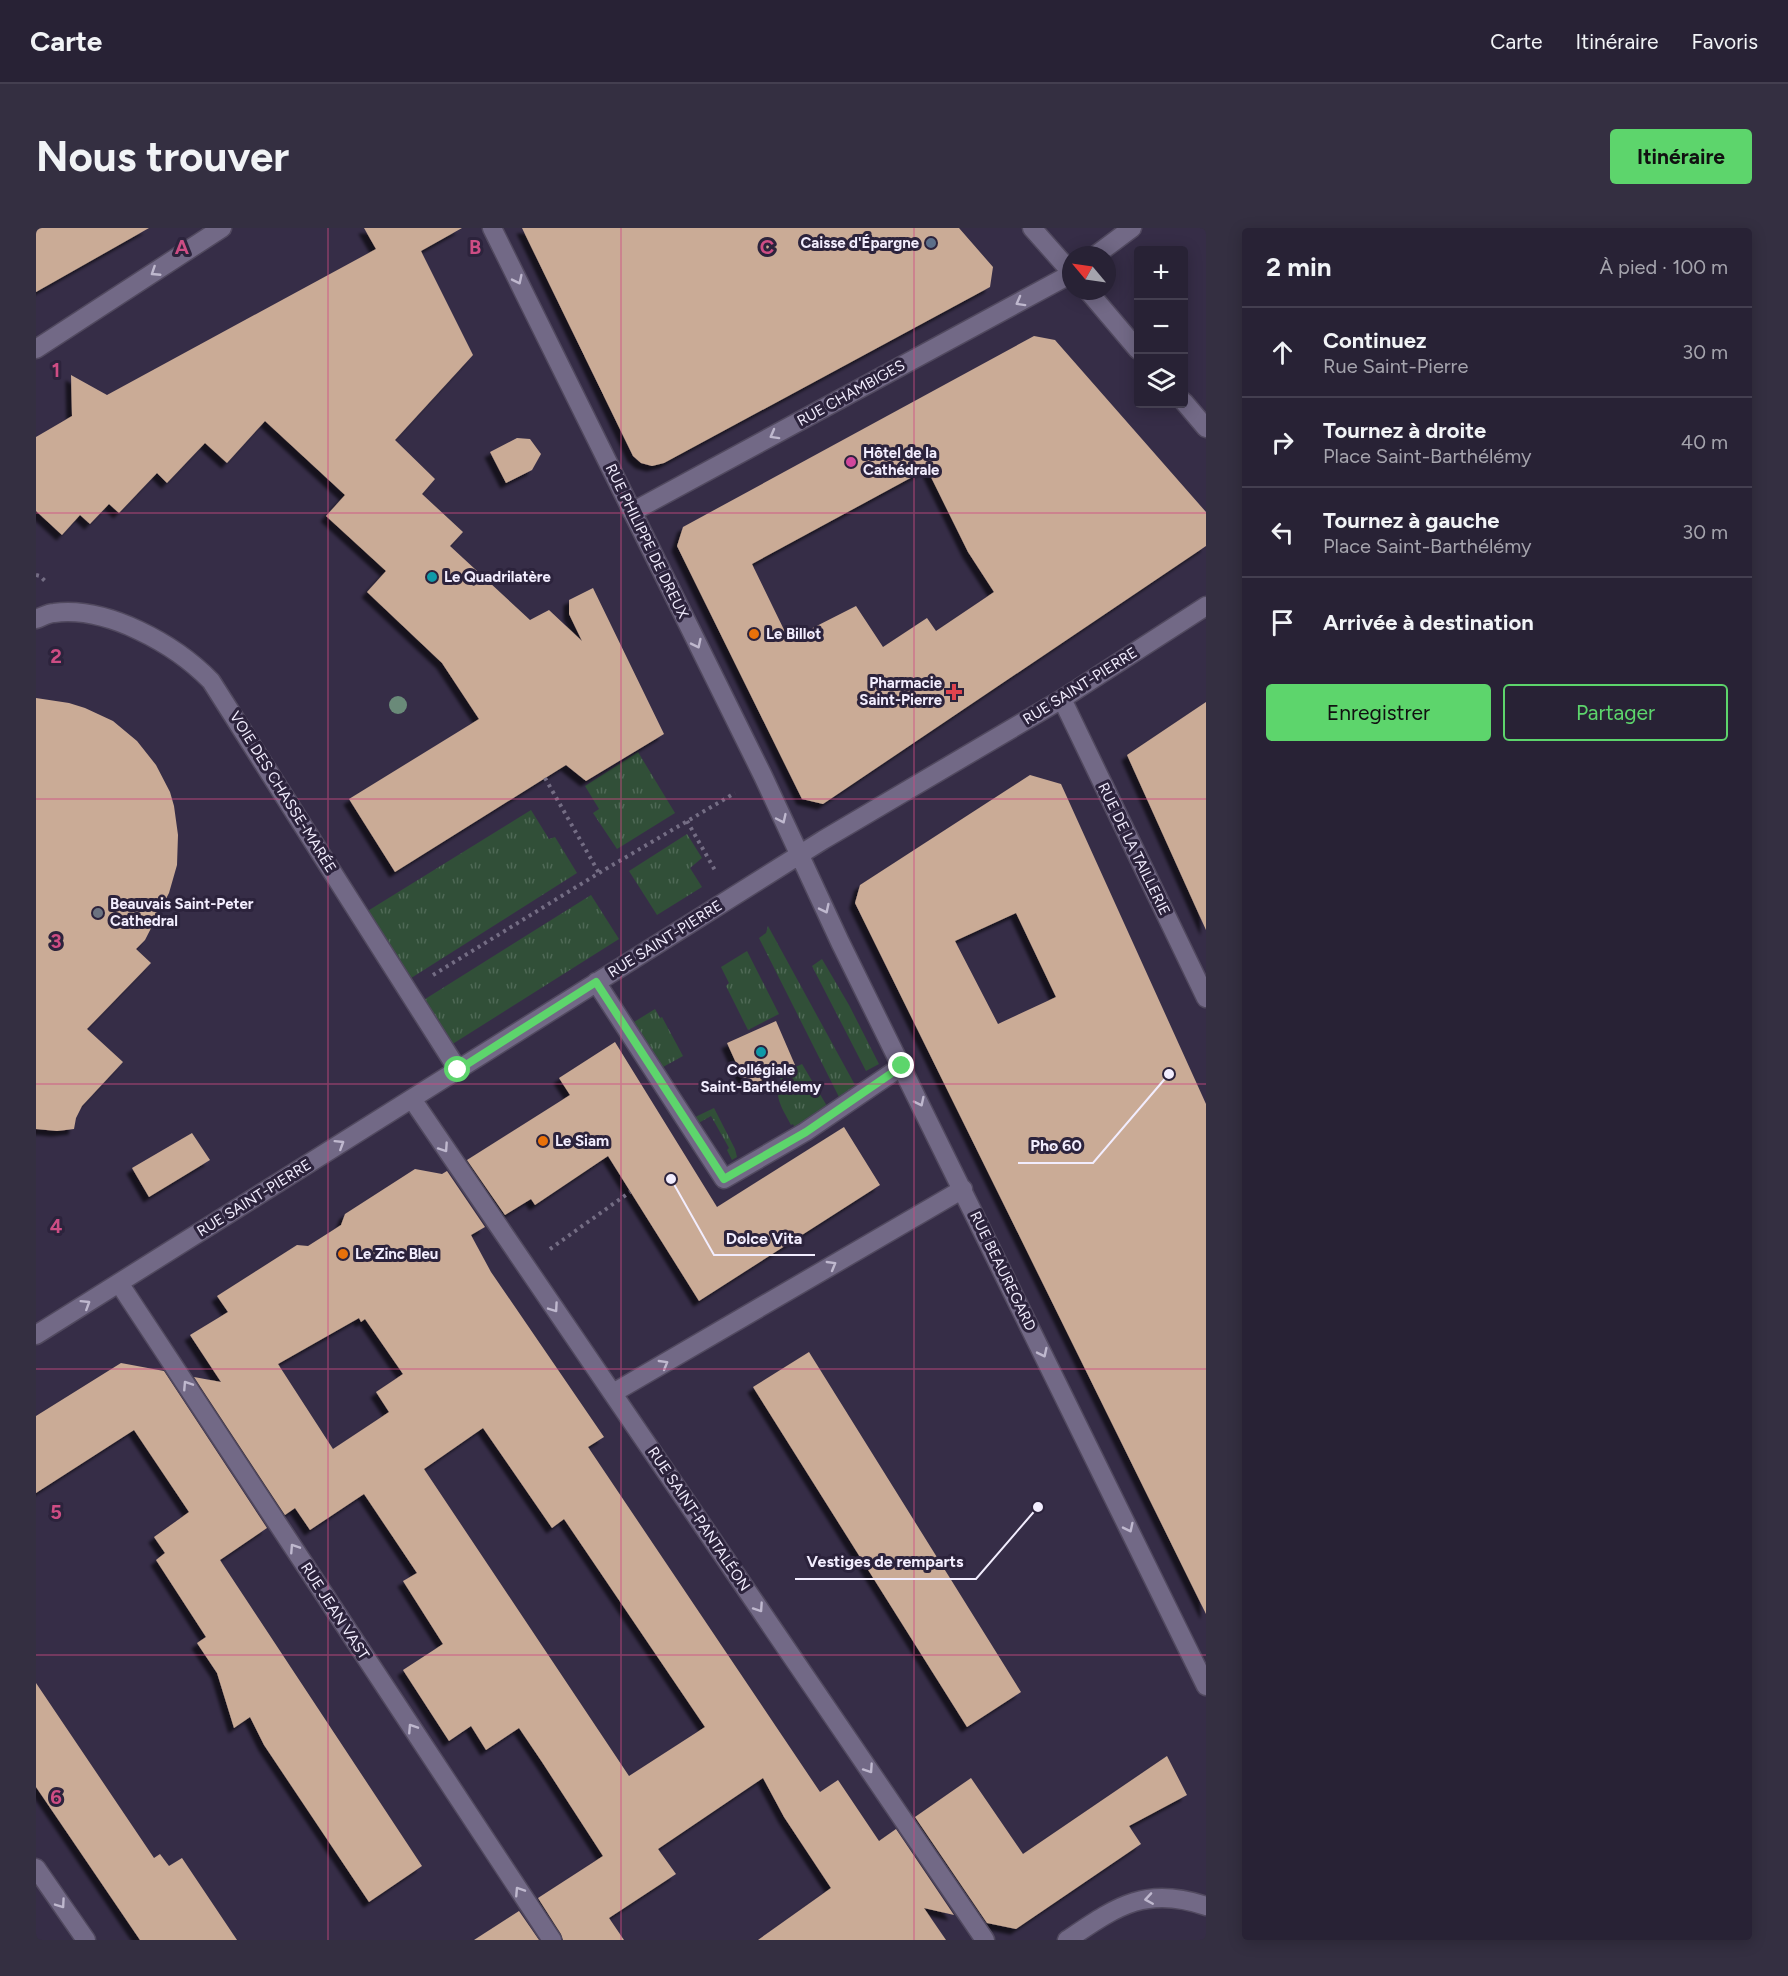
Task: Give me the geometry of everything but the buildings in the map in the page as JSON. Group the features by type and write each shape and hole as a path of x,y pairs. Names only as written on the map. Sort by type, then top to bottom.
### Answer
{"street":[{"path":"36,349 222,228"},
{"name":"RUE PHILIPPE DE DREUX","path":"492,228 763,776 799,856"},
{"path":"1032,228 1062,263"},
{"path":"1108,246 1132,228"},
{"name":"RUE CHAMBIGES","path":"632,512 1062,278"},
{"path":"1096,300 1134,345"},
{"path":"1188,407 1206,428"},
{"name":"RUE SAINT-PIERRE","path":"36,1335 823,840 1062,699 1206,606"},
{"name":"VOIE DES CHASSE-MARÉE","path":"36,619 52,613 77,613 100,617 128,626 167,645 195,665 211,681 458,1070"},
{"name":"RUE DE LA TAILLERIE","path":"1062,699 1206,998"},
{"name":"RUE BEAUREGARD","path":"799,856 1206,1686"},
{"path":"596,982 724,1179 806,1132 902,1066"},
{"name":"RUE SAINT-PANTALÉON","path":"412,1099 985,1940"},
{"path":"613,1394 963,1189"},
{"name":"RUE JEAN VAST","path":"119,1283 552,1940"},
{"path":"36,1868 86,1940"},
{"path":"1067,1940 1112,1910 1144,1899 1178,1898 1206,1906"}],"path":[{"path":"407,991 598,873 763,776"},
{"path":"545,778 598,873"},
{"path":"687,821 731,899"},
{"path":"525,1266 630,1192"}],"green space":[{"path":"638,752 675,813 617,849 593,813 599,809 585,786"},
{"path":"531,810 549,839 555,837 577,873 408,980 366,912"},
{"path":"687,834 702,858 690,868 702,887 657,915 629,871"},
{"path":"591,895 619,939 451,1045 422,1001"},
{"path":"768,926 855,1085 839,1097 759,938 766,933"},
{"path":"747,951 779,1014 748,1030 726,986 729,983 721,967"},
{"path":"822,959 879,1064 866,1071 812,966"},
{"path":"655,1009 660,1018 662,1017 683,1056 663,1067 634,1022"},
{"path":"802,1064 827,1106 795,1128 793,1124 791,1125 778,1098 779,1087 782,1083 779,1075"},
{"path":"714,1108 735,1149 737,1157 732,1160 727,1150 729,1148 711,1116 695,1125 691,1119"}],"place":[{"name":"Caisse d'Épargne","path":"931,243"},
{"name":"Hôtel de la Cathédrale","path":"851,462"},
{"name":"Le Quadrilatère","path":"432,577"},
{"name":"Le Billot","path":"754,634"},
{"name":"Pharmacie Saint-Pierre","path":"954,692"},
{"name":"Beauvais Saint-Peter Cathedral","path":"98,913"},
{"name":"Collégiale Saint-Barthélemy","path":"761,1052"},
{"name":"Pho 60","path":"1169,1074"},
{"name":"Le Siam","path":"543,1141"},
{"name":"Dolce Vita","path":"671,1179"},
{"name":"Le Zinc Bleu","path":"343,1254"},
{"name":"Vestiges de remparts","path":"1038,1507"}],"route":[{"path":"458,1070 596,982 724,1179 806,1132 902,1066"}]}
